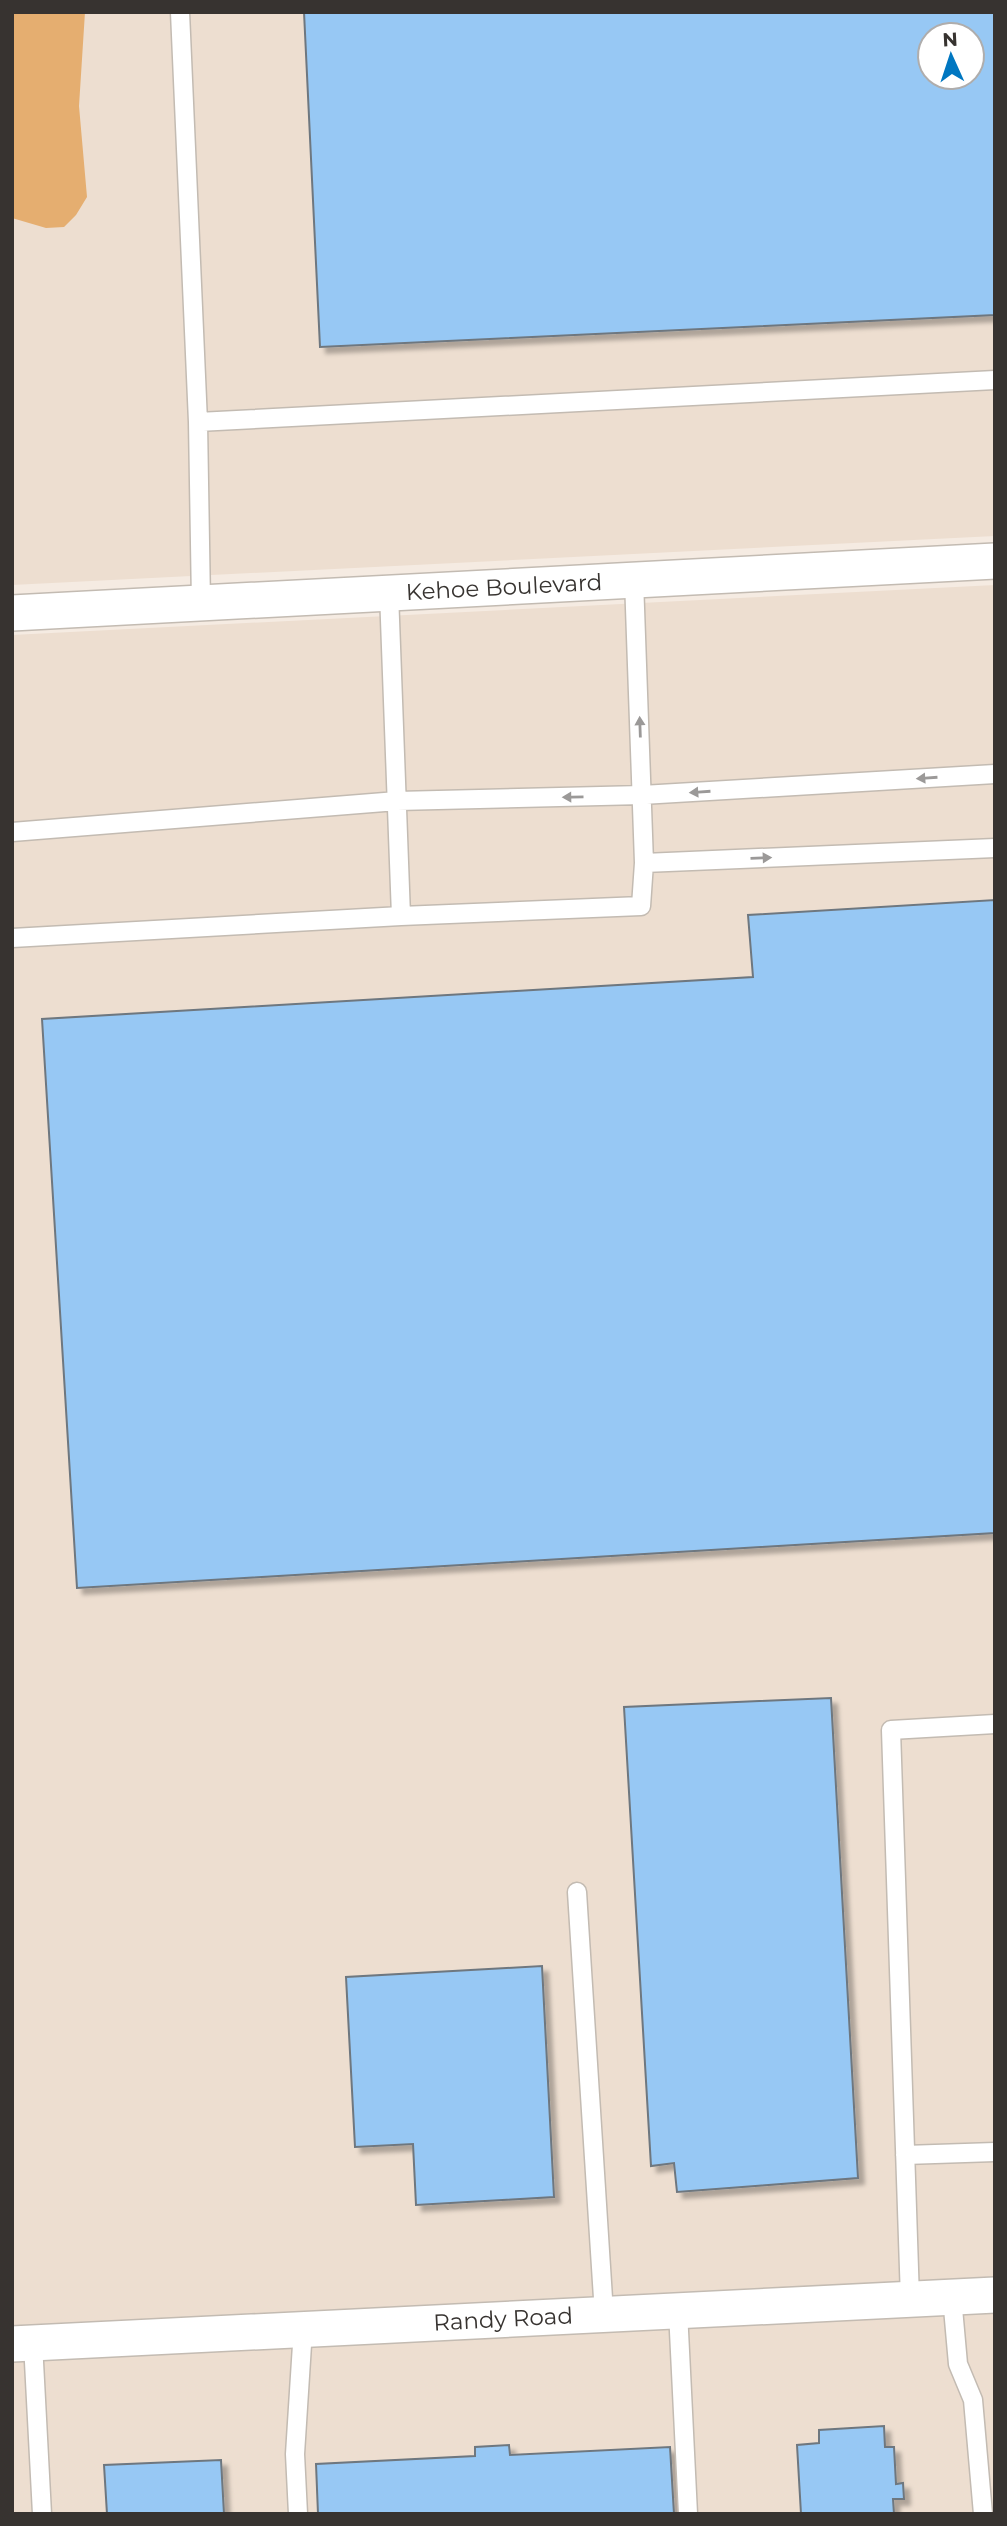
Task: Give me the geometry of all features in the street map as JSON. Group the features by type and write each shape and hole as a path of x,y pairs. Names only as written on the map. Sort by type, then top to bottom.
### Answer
{"street":[{"name":"Kehoe Boulevard","path":"12,613 995,561"},
{"name":"Randy Road","path":"22,2343 995,2295"}],"lane":[{"path":"180,12 198,422 201,603"},
{"path":"198,422 995,380"},
{"path":"12,938 401,916 641,906 644,863 634,580"},
{"path":"389,593 401,916"},
{"path":"12,832 397,801 642,795 995,774"},
{"path":"644,863 995,848"},
{"path":"910,2299 891,1730 995,1724"},
{"path":"578,1892 604,2314"},
{"path":"905,2155 995,2152"},
{"path":"952,2297 958,2364 973,2400 983,2514"},
{"path":"678,2311 688,2514"},
{"path":"298,2514 295,2454 303,2329"},
{"path":"22,2343 42,2514"}],"shaded area":[{"path":"12,12 995,12 995,536 12,585"},
{"path":"12,12 85,12 79,106 87,197 76,215 64,227 46,228 12,218"},
{"path":"995,585 995,2514 12,2514 12,635"}],"building":[{"path":"304,12 995,12 995,315 320,347"},
{"path":"995,900 995,1533 77,1588 42,1019 753,977 748,915"},
{"path":"831,1698 858,2178 677,2192 674,2163 651,2166 624,1707"},
{"path":"542,1966 554,2197 416,2205 413,2144 355,2147 346,1977"},
{"path":"884,2426 885,2447 894,2447 896,2484 903,2483 904,2499 893,2499 894,2514 801,2514 797,2445 819,2443 819,2430"},
{"path":"509,2445 510,2455 670,2447 674,2514 318,2514 316,2464 475,2456 475,2447"},
{"path":"221,2460 224,2514 107,2514 104,2465"}]}
